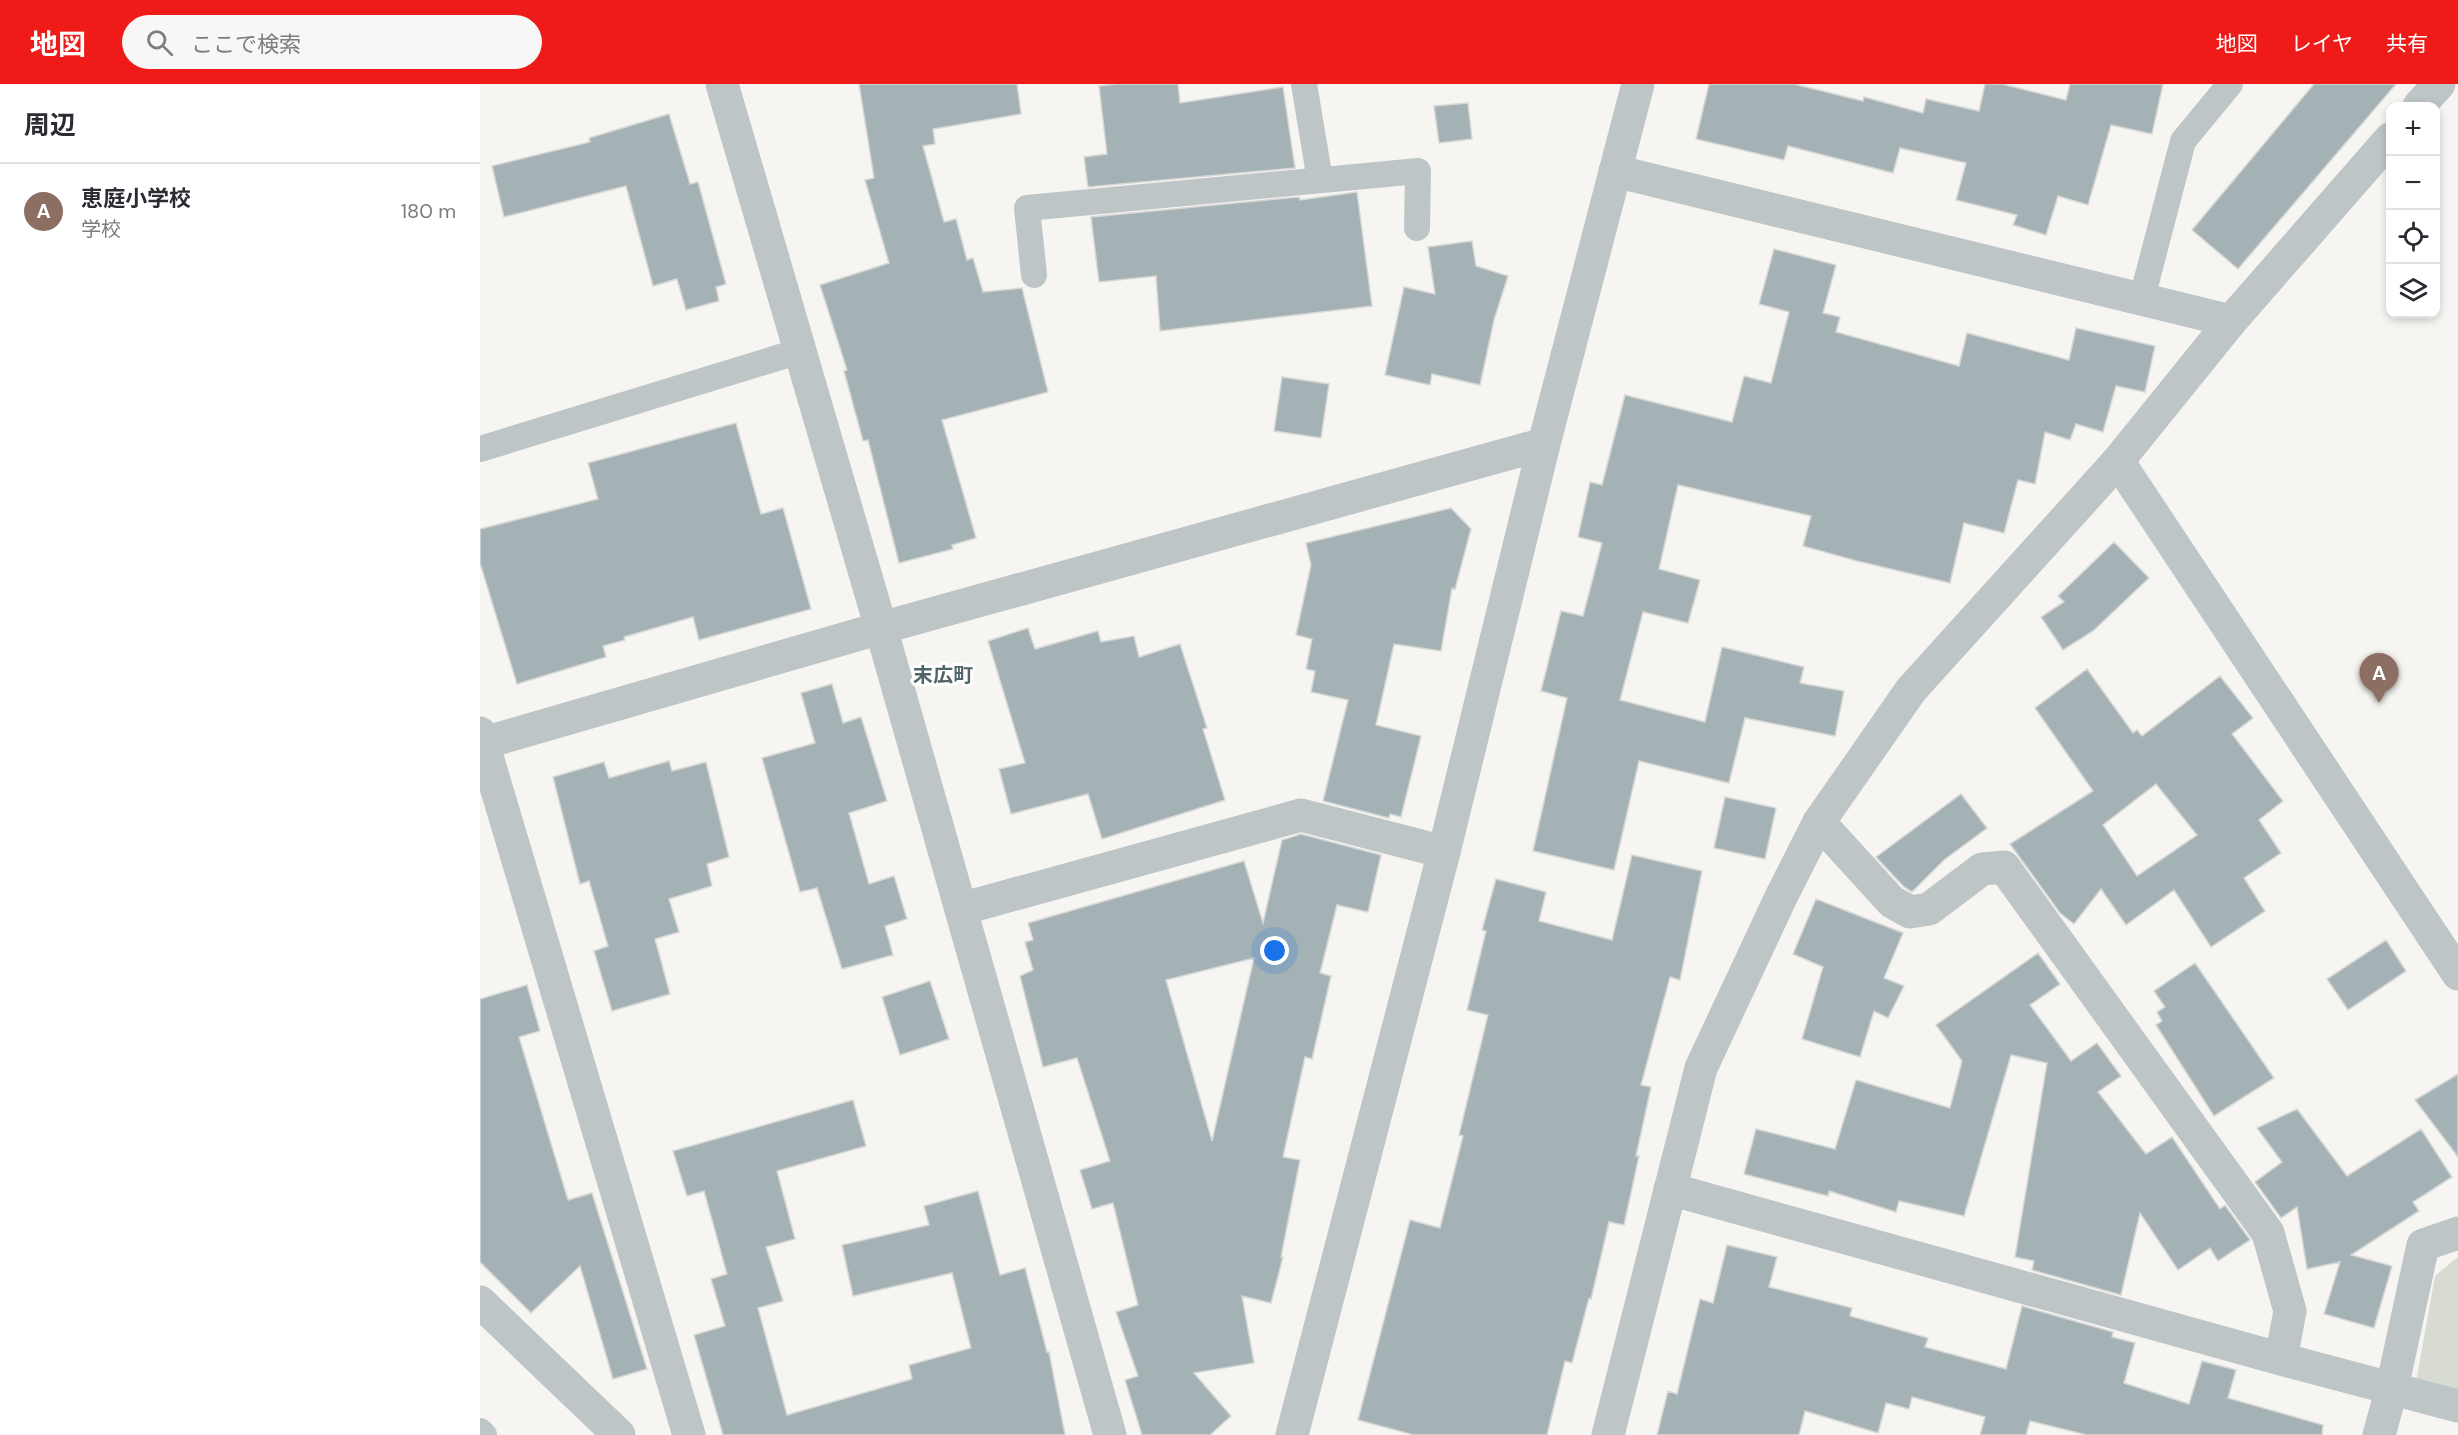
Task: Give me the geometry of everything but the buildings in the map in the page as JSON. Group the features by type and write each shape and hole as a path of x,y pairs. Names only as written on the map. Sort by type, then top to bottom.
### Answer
{"street":[{"path":"722,84 962,909 1110,1435"},
{"path":"1292,1435 1444,852 1544,444 1638,84"},
{"path":"2423,102 2439,84"},
{"path":"1608,1435 1701,1068 1782,895 1820,822 1911,690 2118,462 2231,321 2386,145"},
{"path":"1615,171 2231,321"},
{"path":"688,1435 481,740 1544,444"},
{"path":"2118,462 2458,974"},
{"path":"962,909 1301,815 1444,852"},
{"path":"1820,822 1892,902 1910,912 1929,909 1982,869 2004,867 2268,1233 2290,1311 2281,1359"},
{"path":"1670,1190 2458,1406"},
{"path":"2379,1435 2392,1388 2423,1245 2458,1233"},
{"path":"480,1302 619,1435"}],"lane":[{"path":"1304,84 1320,180"},
{"path":"2142,298 2183,141 2230,84"},
{"path":"1034,275 1027,208 1418,171 1418,228"},
{"path":"480,449 800,351"},
{"path":"480,1431 484,1435"}],"shaded area":[{"path":"2458,1257 2458,1392 2416,1382 2435,1276"}],"place":[{"name":"恵庭小学校","path":"2379,703"}],"district":[{"name":"末広町","path":"943,675"}]}
